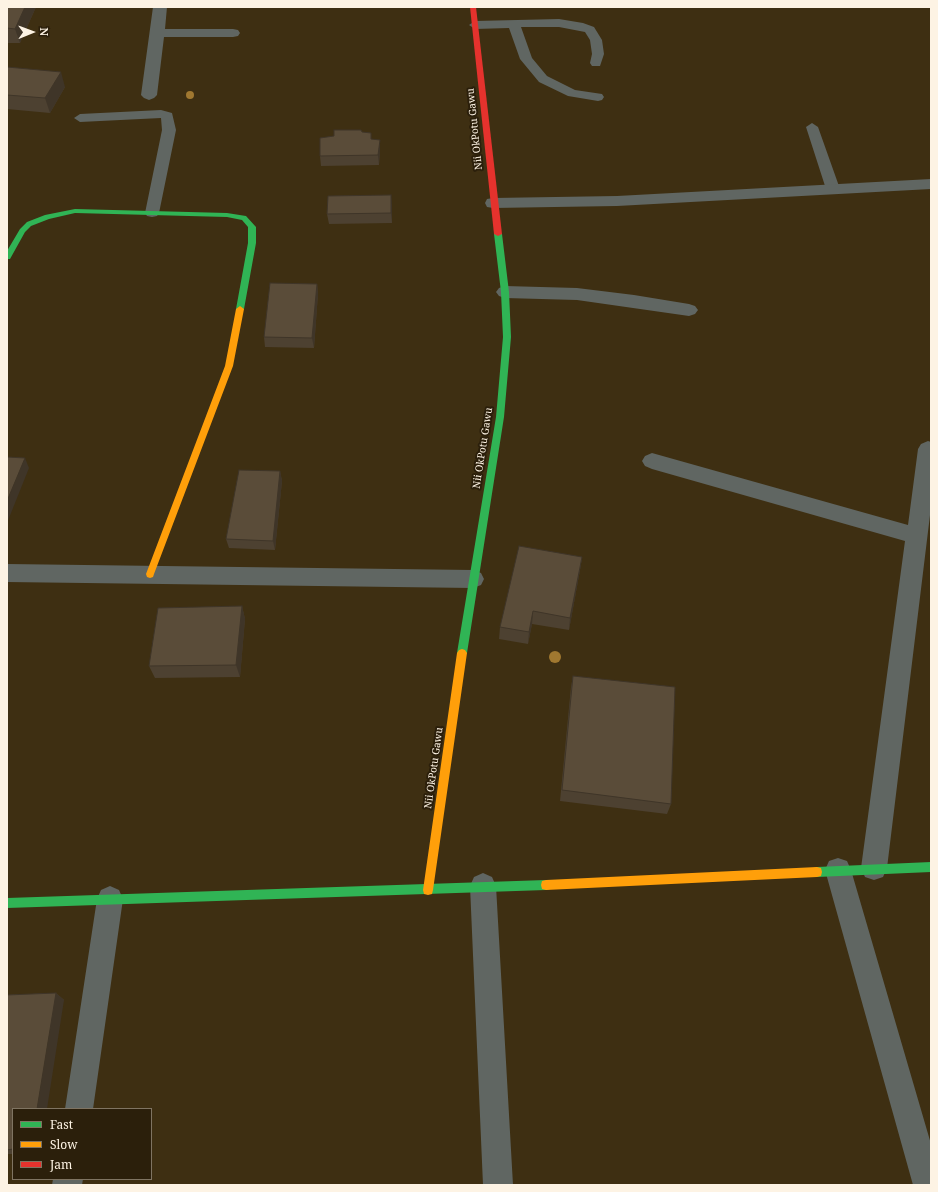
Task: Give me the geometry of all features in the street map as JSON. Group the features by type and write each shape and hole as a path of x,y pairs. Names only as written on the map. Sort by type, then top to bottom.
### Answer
{"street":[{"path":"149,95 160,7"},
{"name":"Nii OkPotu Gawu","path":"428,890 473,579 500,417 507,337 505,292 493,203 473,7"},
{"path":"157,34 233,33"},
{"path":"493,203 617,201 931,184"},
{"path":"7,257 22,232 29,224 47,217 75,211 227,215 244,218 252,227 252,243 229,366 150,574"},
{"path":"505,292 577,294 690,310"},
{"path":"874,868 917,536 927,488 928,449"},
{"path":"652,461 917,536"},
{"path":"7,573 473,579"},
{"path":"7,903 428,890 483,886 874,868 931,867"},
{"path":"838,870 928,1185"},
{"path":"483,886 498,1185"},
{"path":"78,1108 110,899"}],"lane":[{"path":"475,26 558,23 583,27 590,30 596,40 598,54 596,63"},
{"path":"514,24 526,59 543,78 572,93 598,97"},
{"path":"80,118 161,114 167,116 169,130 152,213"},
{"path":"812,127 833,189"}],"building":[{"path":"7,7 25,7 15,29 7,28"},
{"path":"7,67 61,72 45,98 7,95"},
{"path":"334,130 361,130 362,132 371,133 371,139 380,140 378,155 320,156 320,138 334,136"},
{"path":"391,195 391,213 327,214 328,196"},
{"path":"270,283 317,284 312,338 264,337"},
{"path":"7,457 25,458 7,501"},
{"path":"239,470 280,471 273,541 226,539"},
{"path":"519,546 582,557 570,618 533,611 529,632 500,627"},
{"path":"242,606 236,665 149,666 158,608"},
{"path":"573,676 675,687 671,804 562,790"},
{"path":"56,993 37,1108 12,1108 12,1149 7,1150 7,995"}],"traffic: fast":[{"path":"7,257 22,231 29,224 47,217 75,211 227,215 244,218 252,227 252,243 240,309"},
{"path":"462,653 500,417 507,337 505,292 498,234"},
{"path":"817,872 931,867"},
{"path":"7,903 546,885"}],"traffic: slow":[{"path":"150,574 229,366 240,309"},
{"path":"428,890 462,653"},
{"path":"546,885 817,872"}],"traffic: jam":[{"path":"473,7 498,234"}]}
